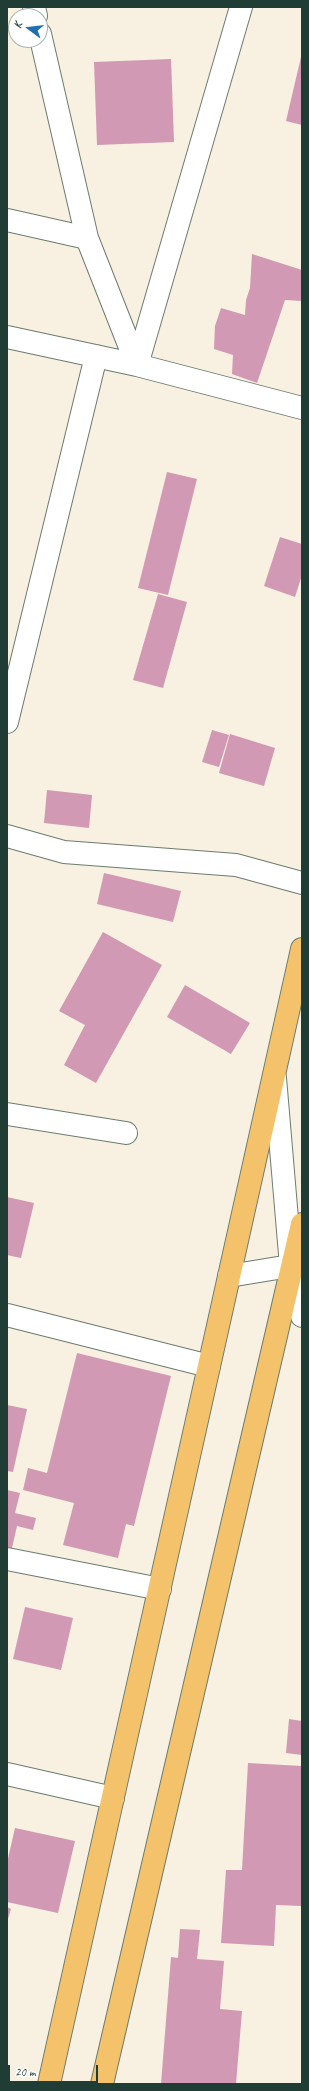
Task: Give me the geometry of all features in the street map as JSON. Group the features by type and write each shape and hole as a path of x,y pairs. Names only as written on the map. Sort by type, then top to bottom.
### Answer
{"main road":[{"path":"49,2084 302,949"},
{"path":"102,2084 297,1265 302,1224"}],"street":[{"path":"137,365 240,7"},
{"path":"43,48 86,238 137,365"},
{"path":"7,220 86,238"},
{"path":"7,337 137,365 302,408"},
{"path":"7,722 96,356"},
{"path":"7,836 64,852 236,865 302,883"},
{"path":"274,1073 302,1316"},
{"path":"7,1114 126,1133"},
{"path":"229,1276 297,1265"},
{"path":"7,1314 209,1366"},
{"path":"7,1559 160,1589"},
{"path":"7,1774 113,1798"}],"building":[{"path":"302,57 302,125 286,121"},
{"path":"171,59 174,142 97,145 94,62"},
{"path":"252,254 302,270 302,301 285,300 257,383 232,374 233,355 214,349 215,326 221,308 245,315 246,300 250,288"},
{"path":"167,472 197,479 168,595 138,588"},
{"path":"280,537 302,544 302,575 295,597 264,586"},
{"path":"158,594 187,602 163,688 133,680"},
{"path":"212,730 229,735 219,767 202,762"},
{"path":"230,734 275,748 264,786 219,773"},
{"path":"47,790 92,795 89,828 44,823"},
{"path":"104,873 181,891 173,922 97,904"},
{"path":"103,932 162,965 96,1083 64,1065 85,1025 59,1011"},
{"path":"185,985 250,1023 231,1054 167,1017"},
{"path":"7,1197 34,1203 21,1258 7,1255"},
{"path":"77,1353 171,1376 134,1526 126,1524 118,1558 63,1545 74,1503 23,1490 28,1468 47,1473"},
{"path":"7,1405 27,1409 13,1472 7,1471"},
{"path":"7,1490 20,1493 15,1513 36,1518 33,1530 17,1526 12,1548 7,1547"},
{"path":"25,1607 73,1618 61,1670 13,1659"},
{"path":"289,1719 302,1721 302,1755 286,1753"},
{"path":"248,1763 302,1766 302,1906 276,1905 274,1946 221,1943 226,1870 242,1870"},
{"path":"15,1828 75,1841 58,1913 7,1902 7,1863"},
{"path":"7,1907 11,1909 7,1922"},
{"path":"180,1929 200,1930 197,1959 224,1961 220,2009 242,2011 236,2084 161,2084 171,1957 178,1958"}]}
